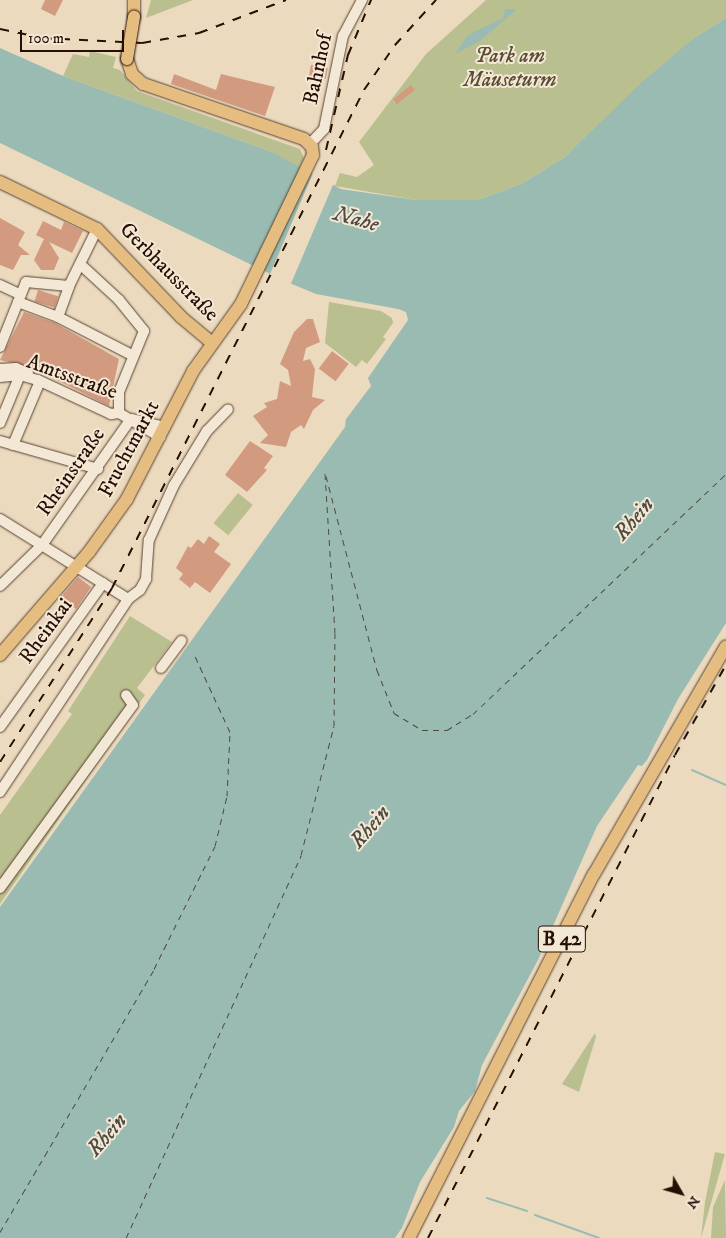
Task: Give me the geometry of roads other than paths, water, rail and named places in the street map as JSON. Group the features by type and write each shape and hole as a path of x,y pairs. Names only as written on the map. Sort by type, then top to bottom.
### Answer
{"main road":[{"path":"134,0 134,17 127,59 132,74 148,87 310,144"},
{"name":"Fruchtmarkt","path":"0,655 74,568 122,507 163,432 193,371 238,310 308,166 313,153 310,144"},
{"path":"0,182 97,229"},
{"name":"Gerbhausstraße","path":"97,229 181,318 212,343"},
{"name":"B 42","path":"409,1238 594,874 726,646"}],"street":[{"name":"Bahnhof","path":"310,144 324,129 343,36 362,0"},
{"path":"58,317 69,286 82,266 86,252 97,229"},
{"path":"82,266 142,326 144,331 132,356 116,403 118,413"},
{"path":"0,347 26,282 69,286"},
{"path":"0,285 19,299 132,356"},
{"path":"1,366 16,368 37,380 13,445"},
{"path":"0,422 20,375"},
{"name":"Amtsstraße","path":"0,377 20,375 37,380 111,414 118,413 163,432"},
{"path":"0,792 128,599 140,590 146,579 149,540 174,485 206,431 228,409"},
{"name":"Rheinstraße","path":"0,586 42,545 131,419"},
{"path":"0,441 98,468"},
{"path":"0,519 42,545 74,568 85,570 128,599"},
{"name":"Rheinkai","path":"0,726 103,583"},
{"path":"161,668 181,641"},
{"path":"0,888 133,705 126,695"}],"water":[{"path":"505,9 517,9 480,41 455,54 468,35 503,18"},
{"path":"726,18 726,623 678,699 647,760 642,766 638,765 597,826 538,960 482,1065 475,1091 459,1111 454,1127 420,1182 402,1228 395,1238 0,1238 0,907 345,427 346,419 371,386 368,378 408,320 406,312 398,309 316,294 287,282 0,143 0,48 63,76 272,152 341,189 416,200 478,200 521,184 565,157 642,82 694,38"}],"waterway":[{"path":"692,770 726,785"},
{"path":"487,1198 527,1211"},
{"path":"535,1215 599,1238"}],"railway":[{"path":"0,29 43,38 142,43 199,33 286,0"},
{"path":"326,150 348,55 371,0"},
{"path":"0,762 112,588 364,90 395,45 436,0"},
{"path":"428,1238 675,755 726,665"}],"park label":[{"name":"Park am Mäuseturm","path":"510,68"}],"water label":[{"name":"Nahe","path":"356,219"},
{"name":"Rhein","path":"634,519"},
{"name":"Rhein","path":"370,827"},
{"name":"Rhein","path":"107,1135"}]}
